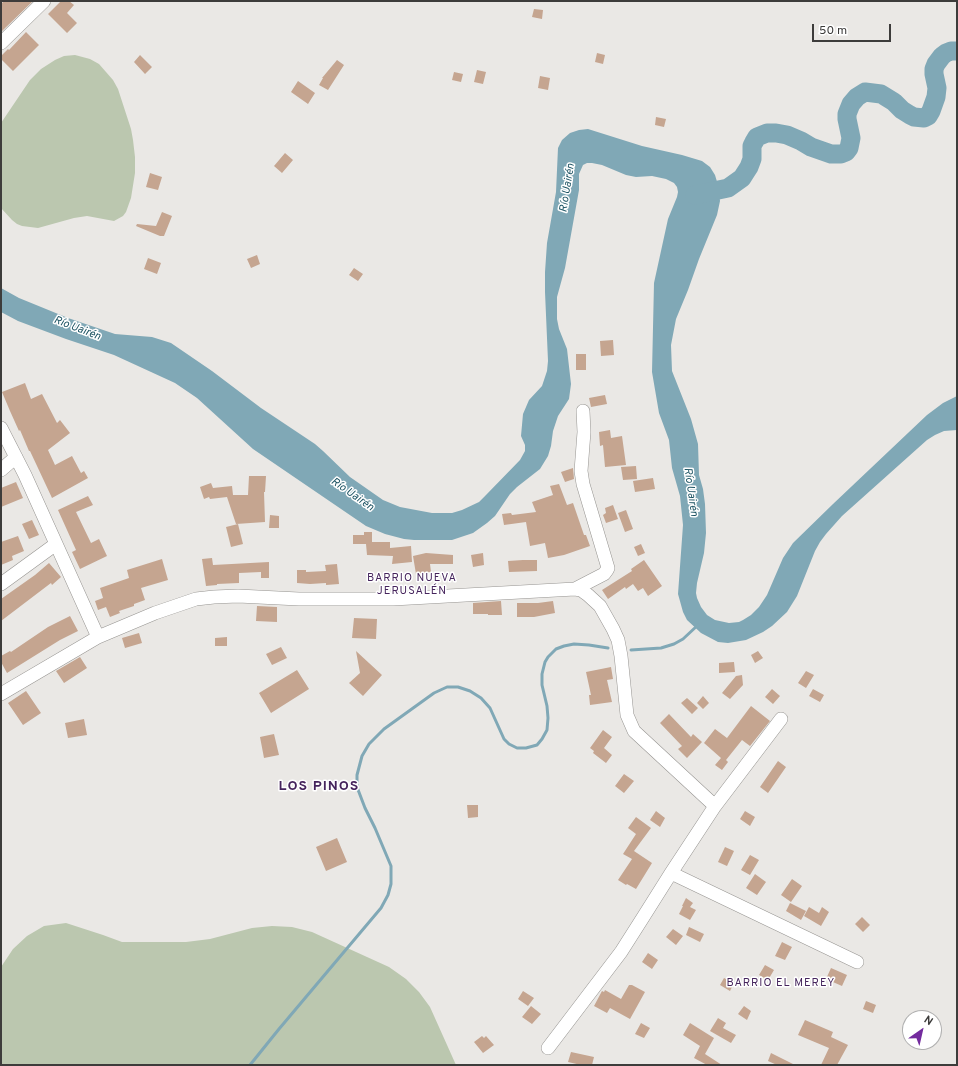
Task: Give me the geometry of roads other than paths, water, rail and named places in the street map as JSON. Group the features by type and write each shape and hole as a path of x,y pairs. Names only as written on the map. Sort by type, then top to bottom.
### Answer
{"street":[{"path":"1,43 44,1"},
{"path":"575,589 604,574 608,568 583,484 581,471 584,432 583,411"},
{"path":"1,428 25,474 98,637"},
{"path":"1,470 16,457"},
{"path":"1,584 56,544"},
{"path":"1,694 98,637 154,613 196,599 238,596 299,599 393,598 575,589 581,590 600,606 618,640 627,715 634,731 715,806"},
{"path":"548,1048 589,992 621,952 671,872 715,806 782,719"},
{"path":"671,872 857,962"}],"water":[{"name":"Río Uairén","path":"588,129 642,146 702,161 710,167 715,175 718,185 720,201 717,215 676,319 671,345 672,371 691,419 698,444 699,475 705,504 706,533 704,553 696,593 701,607 707,615 715,620 729,623 739,622 751,615 759,607 767,595 783,558 793,543 927,415 943,403 957,396 957,430 944,431 927,440 842,516 820,542 797,596 787,612 772,626 746,640 728,643 718,642 701,633 687,620 678,594 683,525 680,496 672,468 669,440 659,413 652,372 654,283 668,219 678,192 674,183 666,179 652,176 636,177 626,175 602,165 592,163 583,165 579,174 579,190 565,268 557,297 557,319 559,329 567,349 571,384 569,399 558,416 553,431 548,456 540,469 510,494 495,516 487,523 473,533 452,540 404,539 385,534 366,526 253,449 197,398 175,383 114,355 18,321 1,312 1,288 19,298 68,318 115,334 152,337 171,343 212,371 261,408 315,444 350,477 383,500 400,507 432,513 452,513 462,510 479,502 520,460 525,451 525,445 521,436 523,414 529,400 542,386 547,371 548,361 545,272 547,243 556,192 558,148 562,140 570,133"}],"waterway":[{"path":"695,195 728,188 742,178 752,159 752,146 754,142 757,137 767,133 787,135 811,147 831,154 841,154 846,152 849,148 851,138 847,114 851,104 857,97 865,92 881,94 914,117 924,118 928,116 936,97 937,88 934,74 936,64 946,53 957,51"},
{"path":"631,650 661,648 674,644 683,639 698,625"},
{"path":"250,1065 381,908 388,895 391,884 391,866 357,787 357,775 362,756 369,744 384,729 434,693 447,687 458,687 470,691 481,698 490,708 504,739 509,744 517,748 526,748 537,745 547,730 547,706 542,685 542,674 548,657 556,649 574,644 608,648"}],"district":[{"name":"BARRIO NUEVA JERUSALÉN","path":"412,585"},
{"name":"LOS PINOS","path":"319,787"},
{"name":"BARRIO EL MEREY","path":"781,984"}]}
